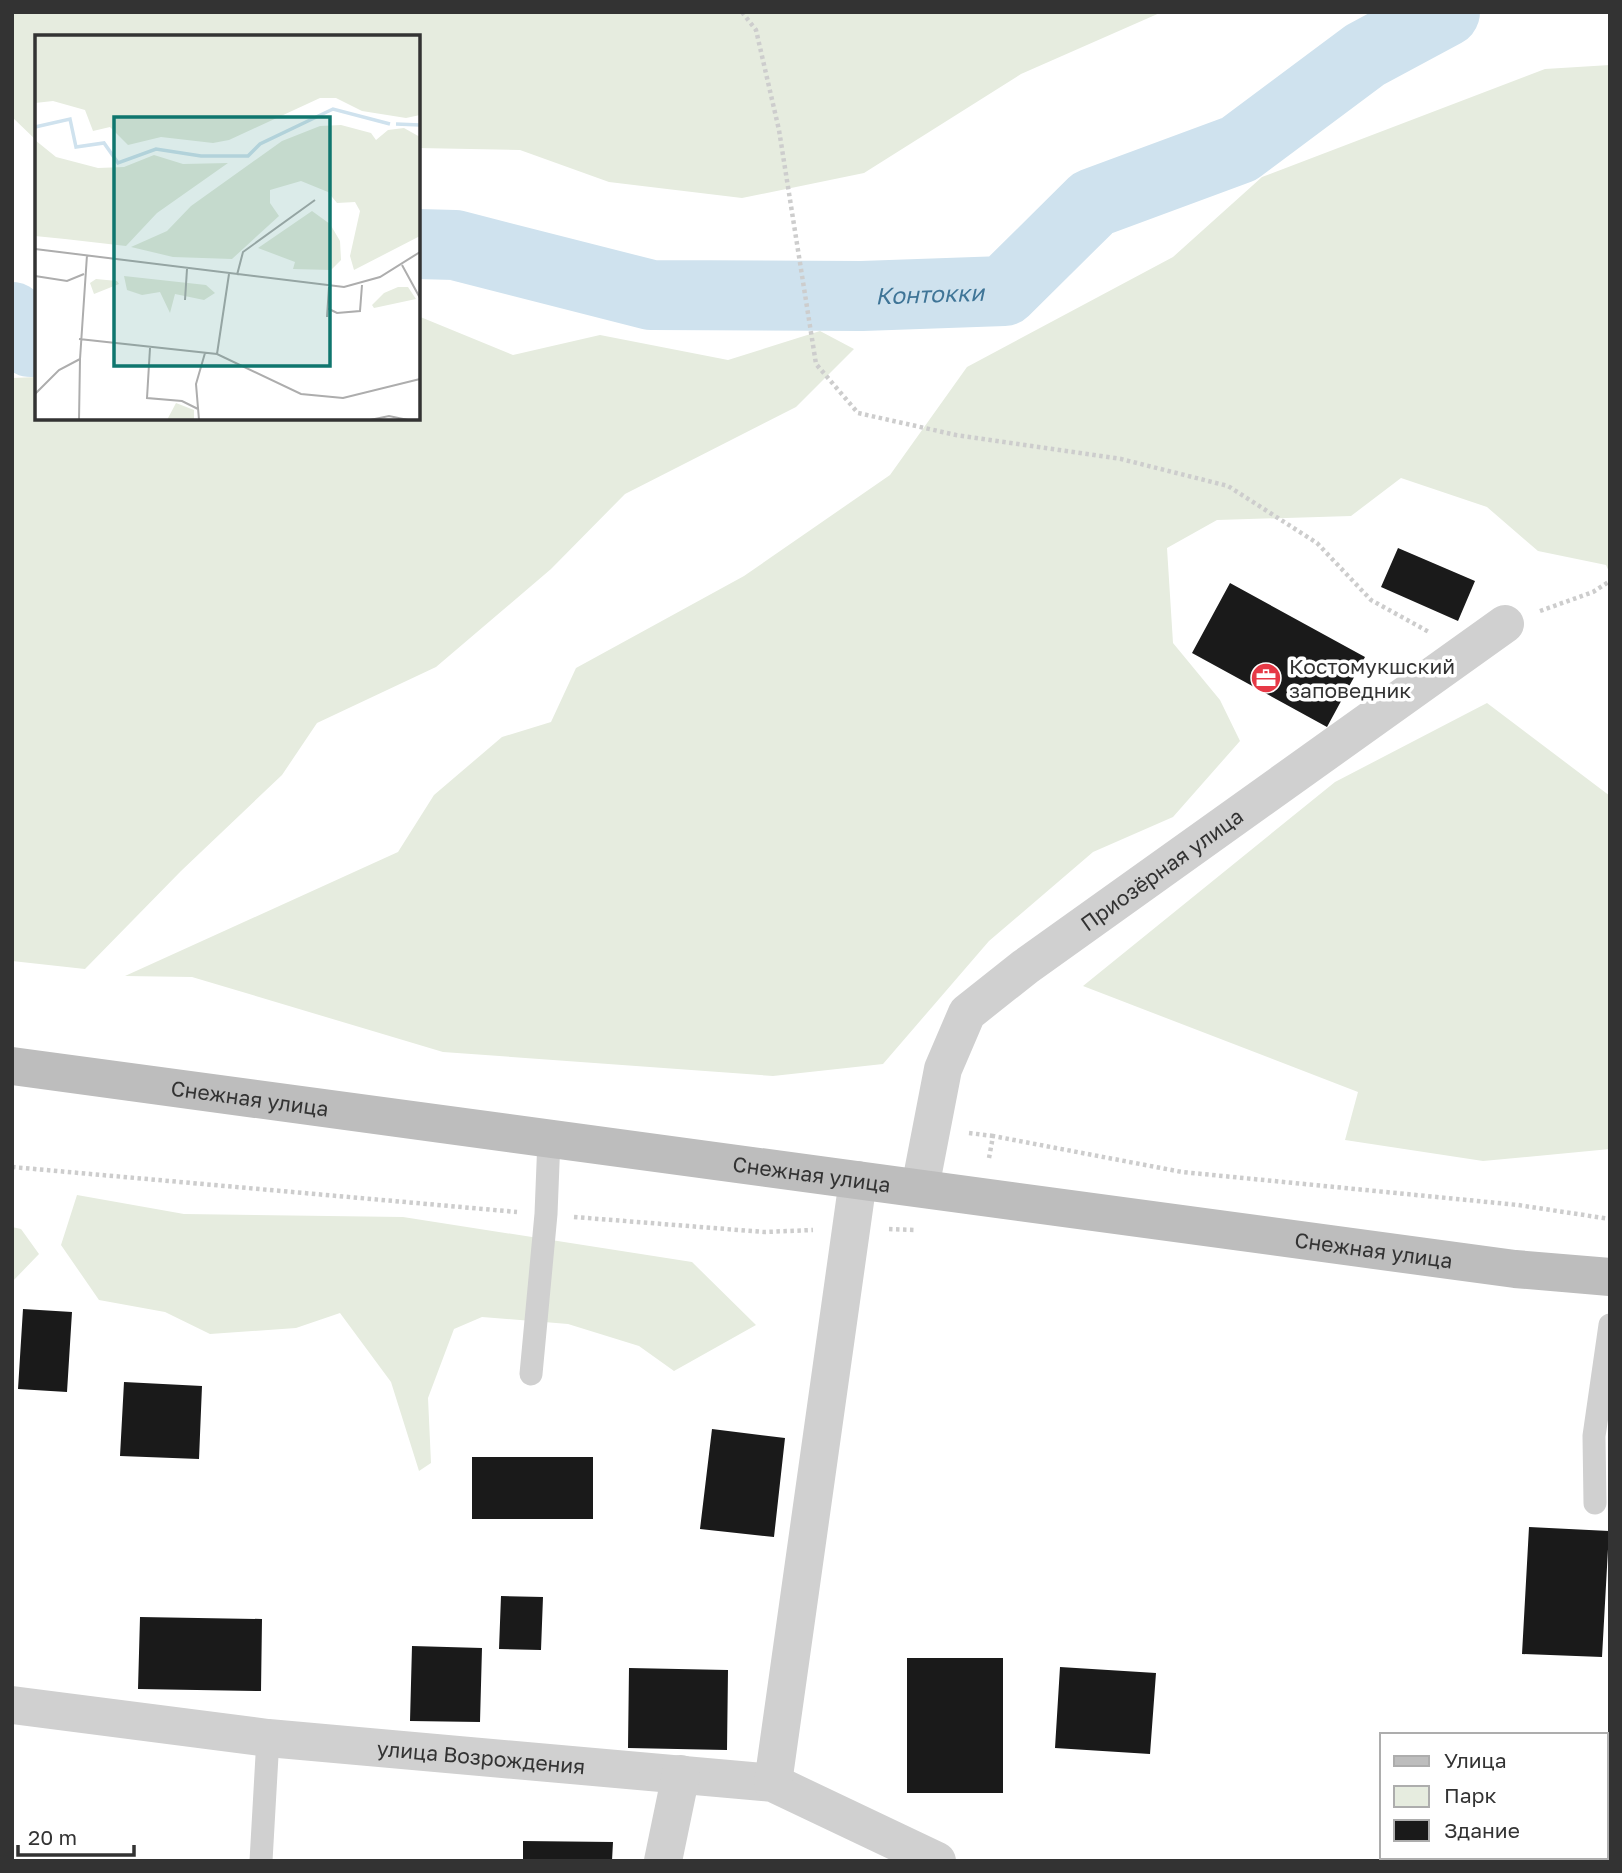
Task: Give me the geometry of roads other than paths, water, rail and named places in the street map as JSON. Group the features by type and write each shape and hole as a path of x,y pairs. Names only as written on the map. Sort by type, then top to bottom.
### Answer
{"street":[{"name":"Приозёрная улица","path":"920,1188 943,1069 967,1013 1025,967 1505,624"},
{"name":"Снежная улица","path":"12,1066 1488,1265 1610,1277"},
{"path":"773,1783 858,1180"},
{"name":"улица Возрождения","path":"12,1705 268,1738 773,1783 937,1861"},
{"path":"663,1861 681,1774"}],"lane":[{"path":"531,1374 549,1139"},
{"path":"1595,1503 1610,1325"},
{"path":"261,1861 268,1738"}],"waterway":[{"name":"Контокки","path":"420,244 455,245 651,295 862,296 1004,291 1093,203 1239,149 1365,55 1445,12"},
{"name":"Контокки","path":"12,317 31,342 35,342"}],"place":[{"name":"Костомукшский заповедник","path":"1266,678"}]}
